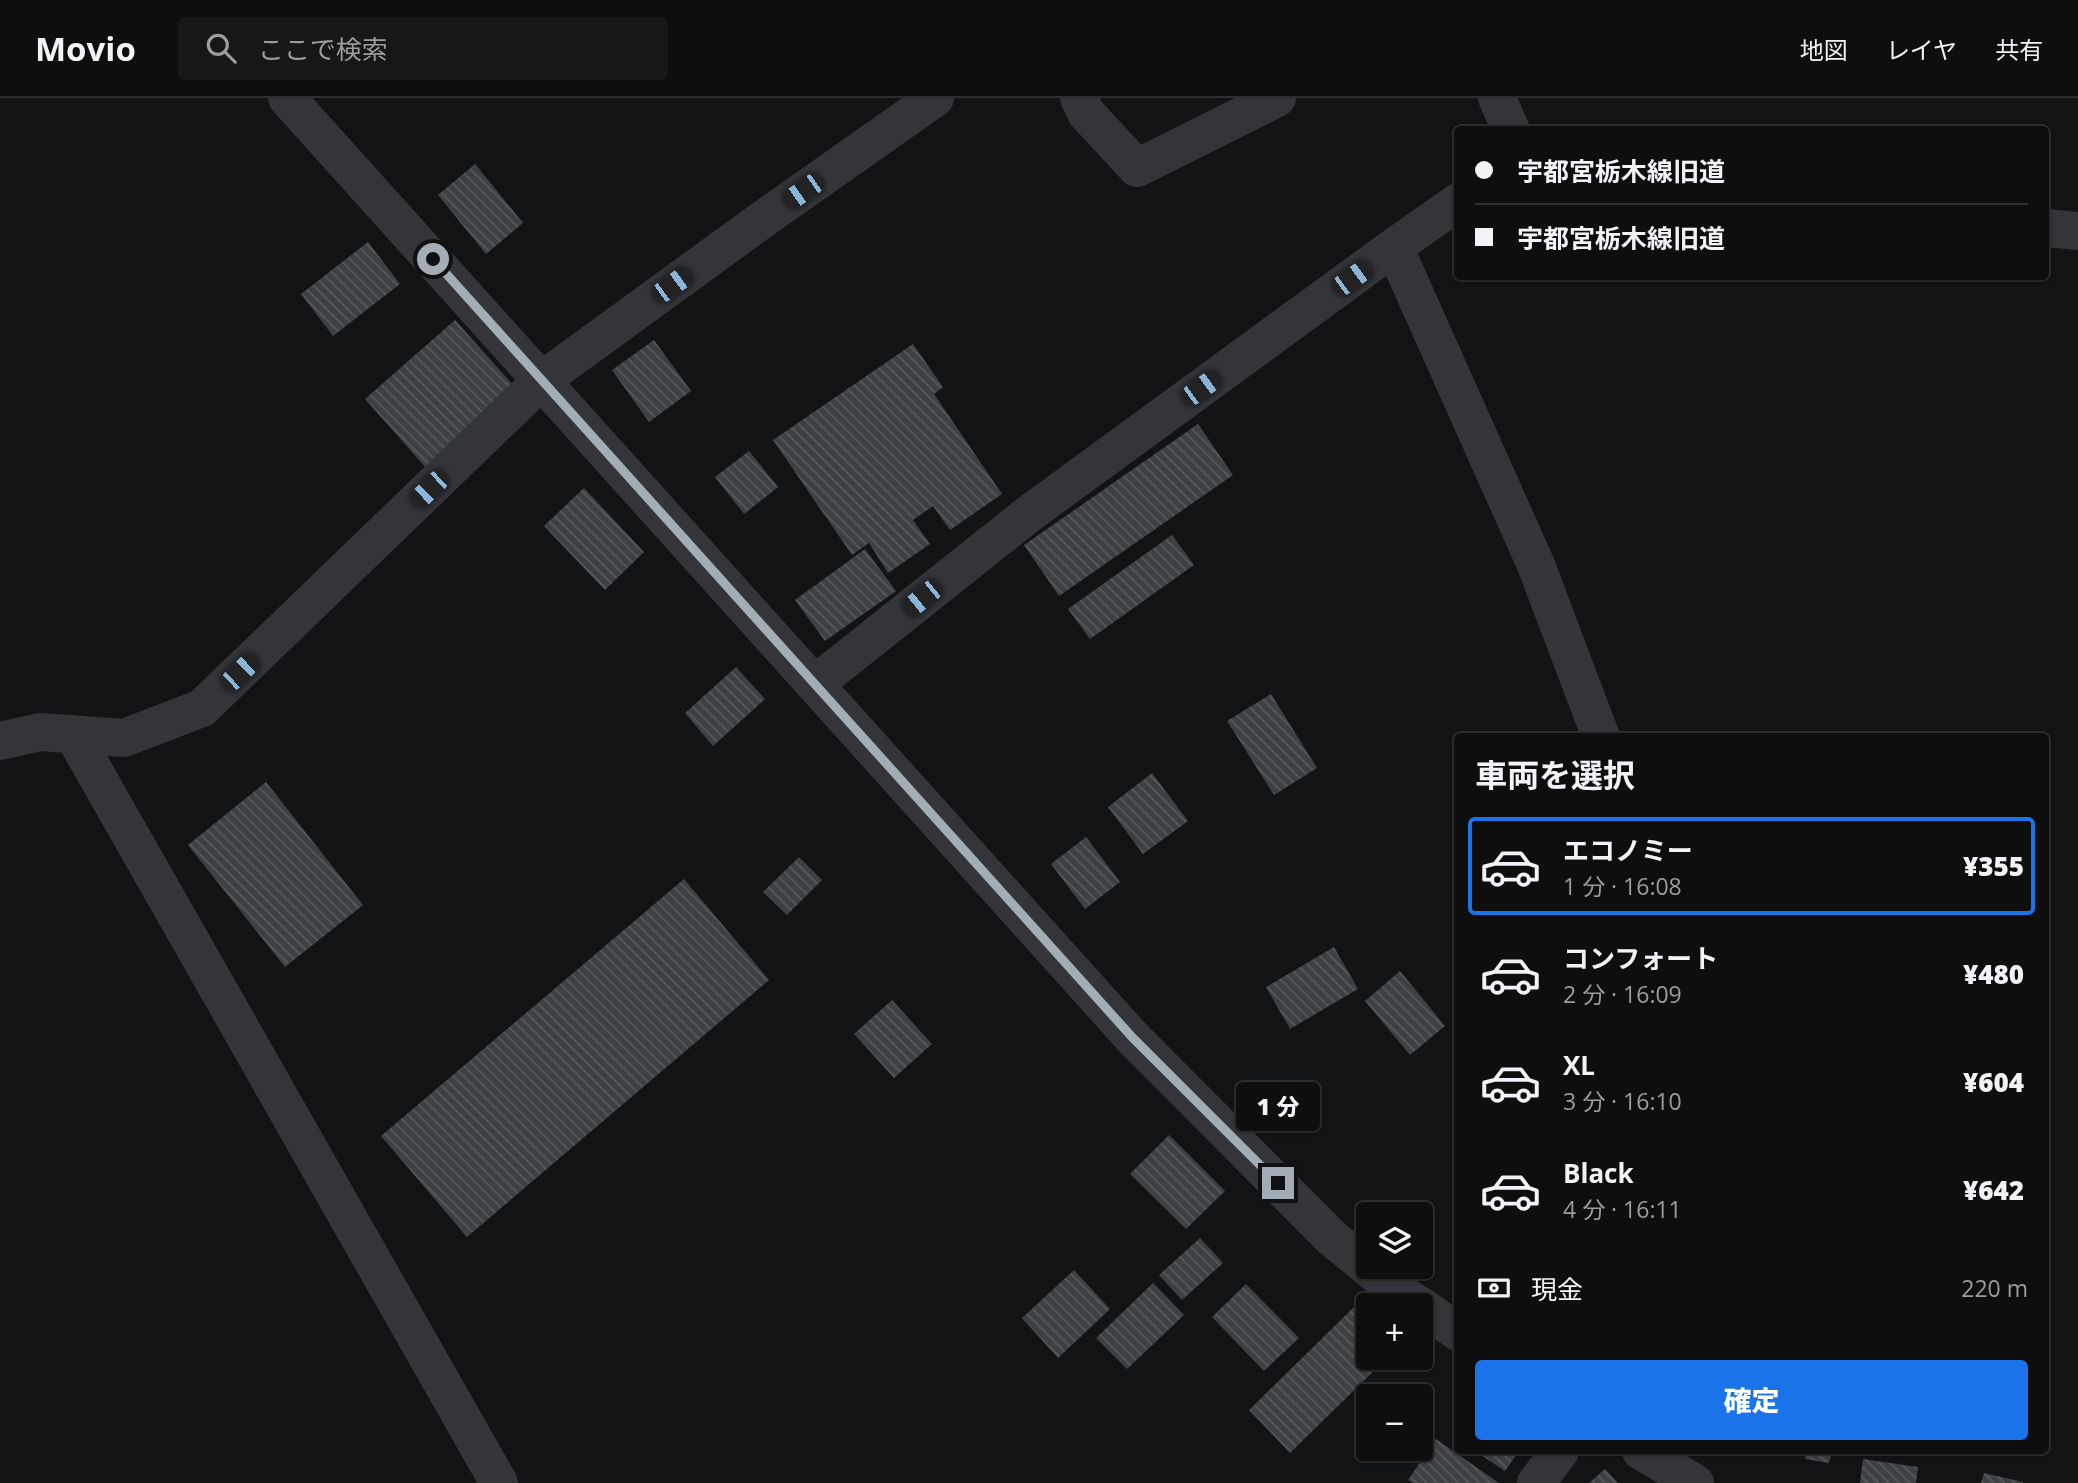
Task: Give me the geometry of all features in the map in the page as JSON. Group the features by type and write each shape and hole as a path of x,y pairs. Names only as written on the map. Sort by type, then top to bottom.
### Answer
{"street":[{"path":"286,98 1132,1037 1332,1238 1403,1293"},
{"path":"0,741 40,732 124,738 202,708 542,380 935,98"},
{"path":"1079,98 1086,113 1137,168 1277,98"},
{"path":"1497,98 1509,126"},
{"path":"815,684 1030,513 1454,205"},
{"path":"2049,228 2078,231"},
{"path":"1394,247 1536,565 1599,733"},
{"path":"73,734 499,1483"},
{"path":"1433,1315 1454,1329"},
{"path":"1536,1483 1558,1454"},
{"path":"1646,1454 1695,1483"}],"building":[{"path":"475,164 523,223 486,254 438,195"},
{"path":"368,242 400,284 333,336 301,294"},
{"path":"455,320 515,387 427,469 365,399"},
{"path":"654,340 691,391 649,422 612,370"},
{"path":"913,344 943,387 934,394 1002,494 950,530 933,506 913,520 930,544 888,573 869,543 852,555 773,440"},
{"path":"1198,424 1233,475 1059,596 1024,545"},
{"path":"749,451 778,487 744,514 715,477"},
{"path":"584,488 644,552 605,590 544,526"},
{"path":"1172,535 1194,565 1090,639 1068,609"},
{"path":"865,549 896,591 825,641 795,600"},
{"path":"736,667 765,699 713,746 685,713"},
{"path":"1271,694 1317,768 1274,795 1227,721"},
{"path":"1152,773 1188,821 1143,854 1108,807"},
{"path":"266,782 363,905 285,967 188,845"},
{"path":"1086,837 1120,882 1085,909 1051,864"},
{"path":"799,857 822,880 787,915 763,892"},
{"path":"684,879 769,980 467,1237 381,1136"},
{"path":"1334,947 1358,989 1290,1029 1266,987"},
{"path":"1400,971 1445,1026 1410,1055 1365,1001"},
{"path":"892,1000 932,1044 894,1078 854,1034"},
{"path":"1169,1135 1225,1191 1186,1229 1130,1174"},
{"path":"1200,1238 1223,1263 1182,1300 1159,1275"},
{"path":"1074,1270 1110,1309 1058,1358 1022,1318"},
{"path":"1153,1283 1184,1315 1127,1369 1096,1338"},
{"path":"1246,1284 1299,1338 1264,1371 1212,1317"},
{"path":"1356,1305 1356,1370 1375,1370 1360,1384 1356,1384 1356,1388 1290,1453 1249,1410"},
{"path":"1436,1439 1499,1483 1413,1483 1408,1480 1421,1461 1433,1461 1433,1443"},
{"path":"1480,1454 1517,1454 1505,1471"},
{"path":"1806,1454 1831,1454 1829,1463 1805,1459"},
{"path":"1863,1459 1918,1467 1916,1483 1860,1483"},
{"path":"1605,1469 1618,1483 1589,1483"},
{"path":"1984,1473 2023,1482 2023,1483 1981,1483"}],"route":[{"path":"433,259 1132,1037 1278,1183"}]}
